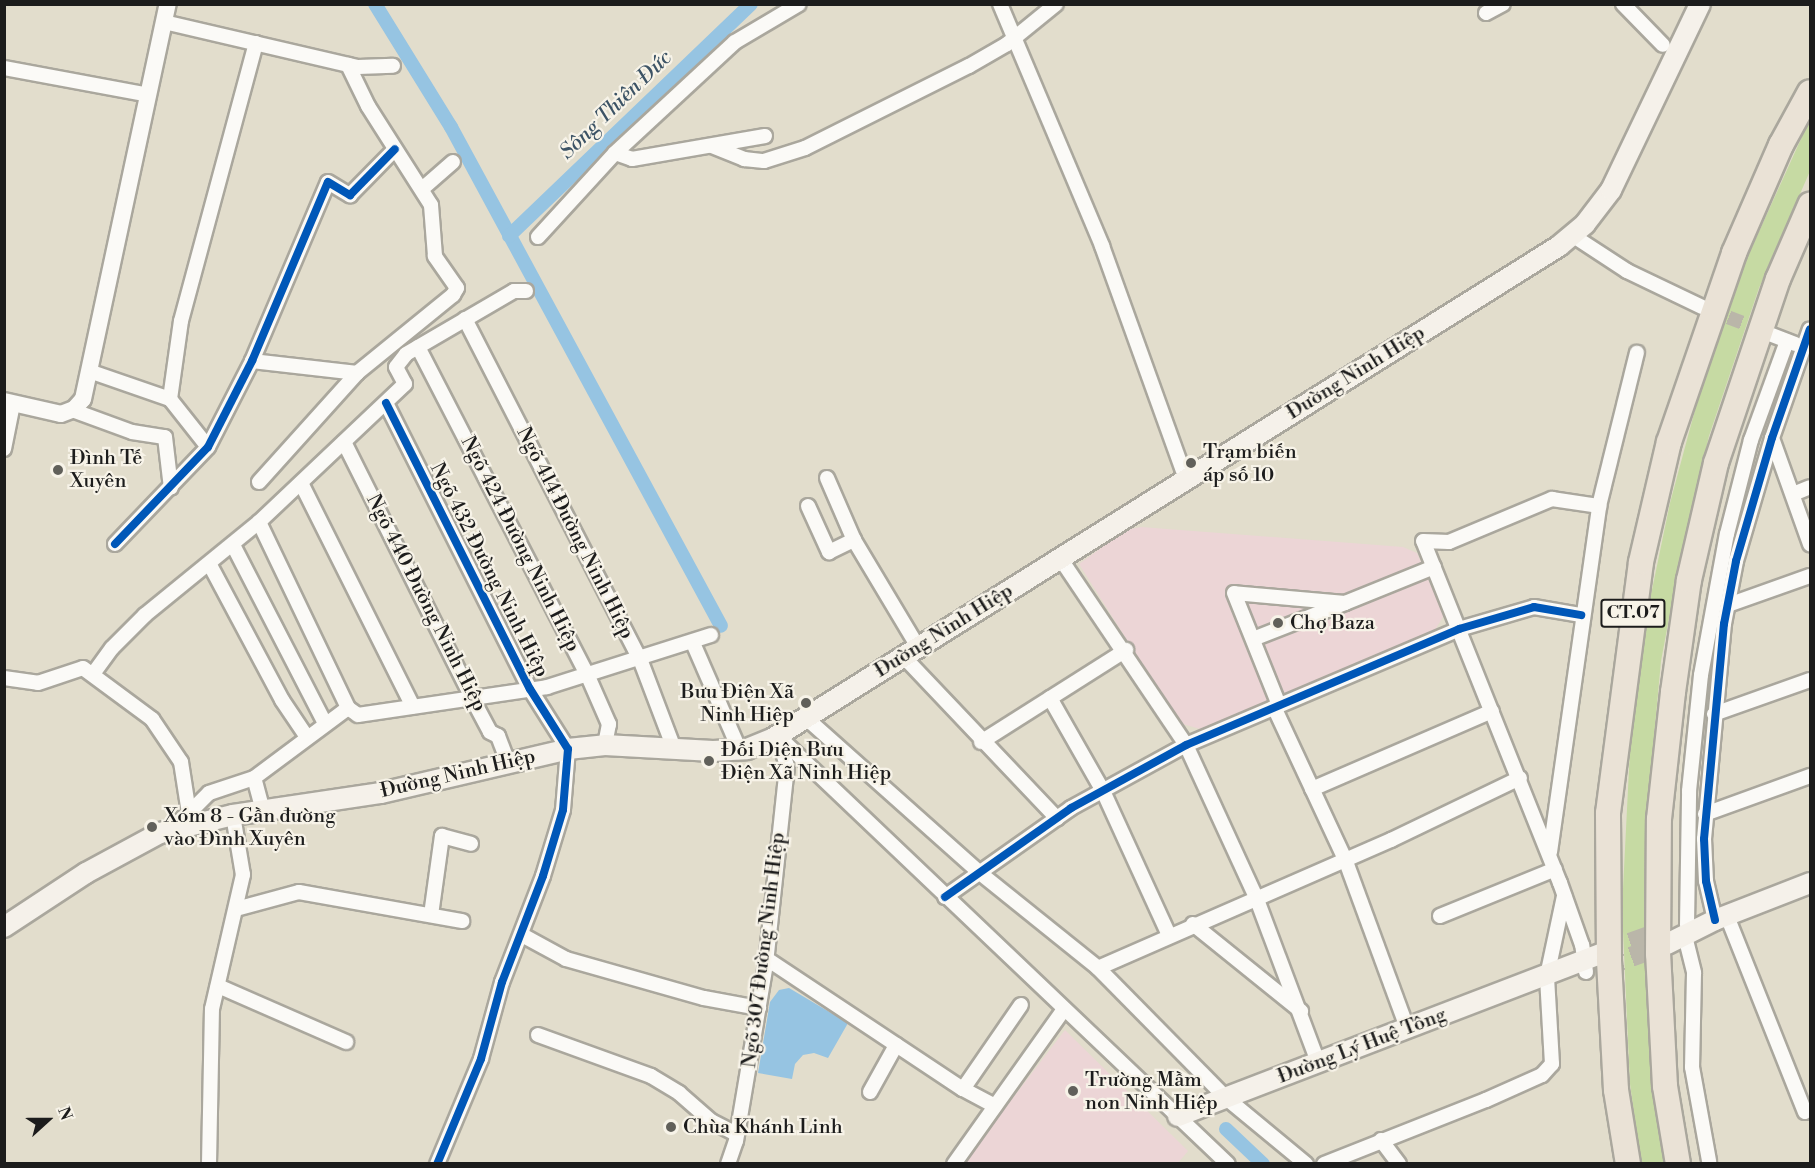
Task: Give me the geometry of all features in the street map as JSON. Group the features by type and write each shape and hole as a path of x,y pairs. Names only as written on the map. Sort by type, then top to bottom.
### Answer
{"highway":[{"name":"CT.07","path":"1628,1164 1616,1090 1609,958 1608,813 1641,562 1670,442 1734,253 1781,145 1810,92"},
{"name":"CT.07","path":"1678,1164 1665,1086 1658,954 1659,819 1675,681 1689,580 1716,463 1778,279 1810,205"}],"main road":[{"name":"Đường Ninh Hiệp","path":"4,927 86,873 160,833 233,815 381,793 568,749 605,745 675,751 739,749 777,735 1572,235 1611,190 1700,4"},
{"path":"1676,934 1810,883"},
{"name":"Đường Lý Huệ Tông","path":"1178,1116 1547,976 1593,963"}],"street":[{"path":"4,449 9,403 61,414 72,410 83,399 168,4"},
{"path":"538,237 615,153 735,42 799,4"},
{"path":"1000,4 1102,246 1186,479"},
{"path":"712,146 744,159 764,161 805,148 922,92 1014,38 1056,4"},
{"path":"1486,13 1503,4"},
{"path":"1623,4 1663,45"},
{"path":"164,22 348,65 393,66"},
{"path":"170,399 181,321 204,225 256,43"},
{"path":"259,482 357,373 453,295 457,288 435,256 431,205 395,149 348,65"},
{"path":"4,68 149,95"},
{"path":"615,153 632,159 765,136"},
{"path":"115,544 208,447 252,361 328,182 351,195 395,149"},
{"path":"422,189 453,162"},
{"path":"1572,235 1627,271 1702,307"},
{"path":"4,678 38,683 88,671 145,615 210,565 259,522 386,403 405,384 396,367 406,354 514,291 526,291"},
{"name":"Ngõ 414 Đường Ninh Hiệp","path":"465,319 640,659 675,751"},
{"path":"1805,1112 1706,881 1705,814 1714,714 1736,561 1772,438 1810,329"},
{"path":"1772,335 1804,348"},
{"path":"1709,1161 1692,1068 1694,973 1676,934 1689,791 1701,675 1727,534 1751,440 1787,341"},
{"name":"Ngõ 424 Đường Ninh Hiệp","path":"418,347 587,674 609,724 605,745"},
{"path":"1549,855 1581,615 1599,506 1637,353"},
{"path":"252,361 357,373"},
{"path":"89,371 170,399 208,447"},
{"name":"Ngõ 432 Đường Ninh Hiệp","path":"386,403 530,689 568,749"},
{"path":"72,410 132,432 165,437 171,488"},
{"path":"1772,438 1810,544"},
{"name":"Ngõ 440 Đường Ninh Hiệp","path":"344,442 472,698 490,732 498,736 508,762"},
{"path":"827,478 911,652 981,742 1057,818"},
{"path":"301,483 413,707"},
{"path":"1793,494 1810,488"},
{"path":"1593,963 1423,541 1449,542 1552,498 1599,506"},
{"path":"808,506 829,552 855,540"},
{"path":"259,522 348,708 358,715 530,689 640,659 693,643 711,635"},
{"path":"233,545 325,723"},
{"path":"1060,558 1126,650 1186,745 1256,897 1302,1011 1318,1062"},
{"path":"210,565 282,700 307,737"},
{"path":"1253,639 1434,567"},
{"path":"1728,605 1810,576"},
{"path":"1345,603 1234,593 1277,706 1345,860 1408,1029"},
{"path":"945,897 1057,818 1186,745 1459,629 1534,607 1581,615"},
{"path":"693,643 739,749"},
{"path":"981,742 1126,650"},
{"path":"88,671 152,718 166,734 181,762 189,813"},
{"path":"1714,714 1810,680"},
{"path":"1050,698 1104,791 1169,935"},
{"path":"160,833 181,823 209,793 254,778 348,708"},
{"path":"1312,789 1492,711"},
{"path":"805,717 980,873 1098,969 1225,1097 1306,1164"},
{"path":"777,735 1228,1164"},
{"name":"Ngõ 307 Đường Ninh Hiệp","path":"728,1164 737,1134 766,958 787,766 777,735"},
{"path":"437,1164 481,1059 502,982 522,935 563,810 568,749"},
{"path":"1705,814 1810,776"},
{"path":"254,778 263,811"},
{"path":"1098,969 1193,924 1345,860 1520,778"},
{"path":"209,1164 212,1009 243,875 233,815"},
{"path":"431,915 442,836 471,844"},
{"path":"1440,916 1555,869"},
{"path":"236,909 299,892 462,921"},
{"path":"1324,1164 1542,1075 1552,1064 1547,976 1564,895"},
{"path":"1193,924 1302,1011"},
{"path":"522,935 566,959 704,998 759,1008"},
{"path":"766,958 963,1089 995,1106"},
{"path":"218,986 346,1042"},
{"path":"963,1089 1021,1005"},
{"path":"954,1164 1064,1009"},
{"path":"538,1035 651,1076 679,1093 711,1121 737,1134"},
{"path":"870,1092 896,1045"},
{"path":"1381,1140 1399,1164"}],"shaded area":[{"name":"Chợ Baza","path":"1141,527 1403,547 1417,553 1444,615 1435,630 1200,729 1179,723 1079,564 1126,530"},
{"name":"Trường Mầm non Ninh Hiệp","path":"1065,1030 1188,1151 1178,1163 962,1164"}],"green space":[{"path":"1810,119 1810,171 1759,288 1709,436 1681,555 1661,661 1647,814 1645,931 1651,1052 1665,1163 1641,1164 1630,1084 1622,909 1631,729 1643,633 1670,503 1706,369 1743,267"}],"water":[{"path":"789,988 848,1023 828,1058 814,1053 803,1055 795,1064 792,1079 758,1073 770,1002 779,990"}],"waterway":[{"path":"375,4 451,127 721,626"},
{"name":"Sông Thiên Đức","path":"509,236 751,4"},
{"path":"1226,1129 1263,1164"}],"tunnel":[{"path":"1709,310 1767,332"},
{"path":"1602,953 1666,930"},
{"path":"1603,967 1667,944"}],"cycle path":[{"path":"115,544 208,447 252,361 328,182 350,195 395,149"},
{"path":"1715,920 1706,881 1704,839 1724,624 1736,561 1772,438 1810,329"},
{"path":"386,403 530,689 568,749 563,810 543,876 502,982 481,1059 437,1164"},
{"path":"945,897 1071,808 1186,745 1459,629 1534,607 1581,615"}],"place":[{"name":"Trạm biến áp số 10","path":"1191,463"},
{"name":"Đình Tế Xuyên","path":"58,470"},
{"name":"Chợ Baza","path":"1278,623"},
{"name":"Bưu Điện Xã Ninh Hiệp","path":"806,703"},
{"name":"Đối Diện Bưu Điện Xã Ninh Hiệp","path":"709,761"},
{"name":"Xóm 8 - Gần đường vào Đình Xuyên","path":"152,827"},
{"name":"Trường Mầm non Ninh Hiệp","path":"1073,1091"},
{"name":"Chùa Khánh Linh","path":"671,1127"}]}
